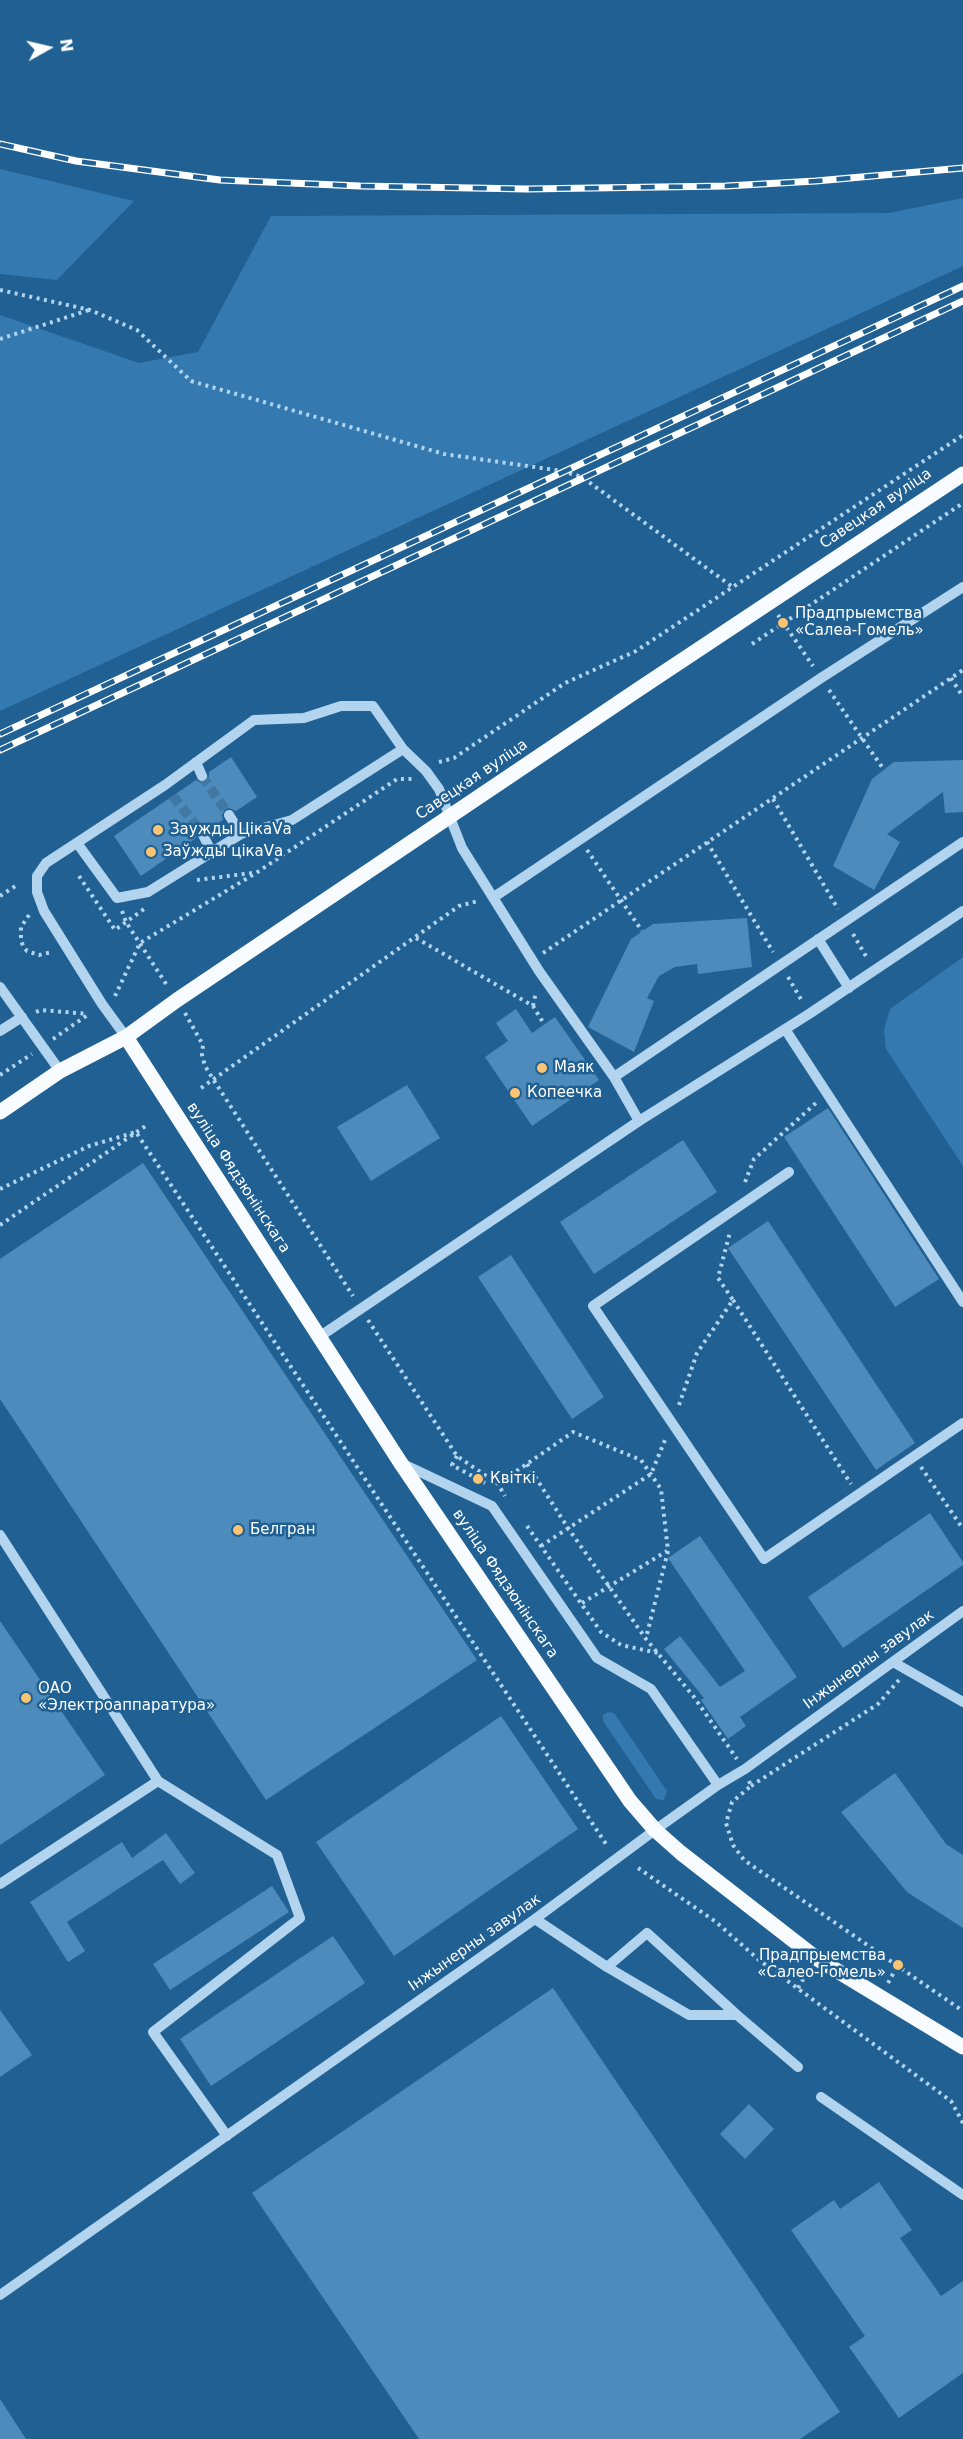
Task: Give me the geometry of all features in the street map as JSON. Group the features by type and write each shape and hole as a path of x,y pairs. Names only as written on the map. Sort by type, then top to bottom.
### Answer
{"main road":[{"name":"Савецкая вуліца","path":"0,1112 60,1071 126,1037 177,1000 963,474"},
{"name":"вуліца Фядзюнінскага","path":"126,1037 400,1462 630,1801 655,1830 816,1958 963,2047"}],"street":[{"path":"494,897 821,678 963,587"},
{"path":"126,1037 102,1004 44,911 37,892 37,876 46,863 165,785 254,720 304,718 341,706 373,706 403,749 426,771 439,789 462,848 539,971 614,1077 639,1120"},
{"path":"77,843 117,898 148,892 241,834 292,820 403,749"},
{"path":"196,762 202,776"},
{"path":"165,785 173,796"},
{"path":"230,815 241,834"},
{"path":"202,833 212,853"},
{"path":"614,1077 963,842"},
{"path":"320,1337 639,1120 809,1014 963,911"},
{"path":"818,939 849,988"},
{"path":"0,987 60,1071"},
{"path":"0,1031 22,1017"},
{"path":"785,1029 963,1302"},
{"path":"789,1173 593,1305 764,1559 963,1423"},
{"path":"400,1462 492,1506 597,1658 651,1689 718,1785"},
{"path":"0,1535 158,1781 277,1855 300,1918 153,2032 227,2136"},
{"name":"Інжынерны завулак","path":"0,2295 536,1919 655,1830 718,1785 745,1769 963,1611"},
{"path":"893,1662 963,1702"},
{"path":"0,1884 158,1781"},
{"path":"536,1919 607,1967 689,2015 737,2015"},
{"path":"607,1967 647,1933 798,2067"},
{"path":"821,2097 963,2195"}],"path":[{"path":"0,290 90,309 137,330 191,381 444,454 562,471 582,477 734,588"},
{"path":"0,339 90,309"},
{"path":"436,763 454,758 565,682 636,651 963,435"},
{"path":"752,644 963,503"},
{"path":"783,623 884,770"},
{"path":"533,1006 541,954 963,670"},
{"path":"951,678 963,697"},
{"path":"115,996 140,943 256,873 397,779 416,779"},
{"path":"773,799 875,971"},
{"path":"579,840 642,931"},
{"path":"707,842 809,1014"},
{"path":"0,896 17,885"},
{"path":"201,1088 459,906 494,897"},
{"path":"117,898 126,922 177,1000 203,1045 202,1055 213,1079 457,1456 498,1484 509,1502"},
{"path":"29,915 21,927 23,946 27,951 39,955 52,952"},
{"path":"416,938 533,1006 544,1024"},
{"path":"22,1017 41,1010 89,1014"},
{"path":"827,1092 754,1159 736,1208 718,1278 858,1496"},
{"path":"0,1225 147,1125"},
{"path":"0,1189 89,1146 136,1132"},
{"path":"136,1132 608,1848"},
{"path":"541,1546 651,1474 673,1424 697,1353 733,1300"},
{"path":"498,1484 573,1432 641,1460 661,1488 668,1551 646,1639"},
{"path":"457,1456 452,1465 503,1493"},
{"path":"914,1457 963,1528"},
{"path":"527,1464 568,1528 646,1639 694,1697 745,1769 752,1786"},
{"path":"522,1519 601,1632 621,1645 658,1653"},
{"path":"582,1603 668,1551"},
{"path":"907,1670 878,1704 752,1786 732,1802 726,1823 733,1845 744,1860 963,2011"},
{"path":"638,1868 716,1922 759,1960 951,2101 963,2123"}],"shaded area":[{"path":"0,169 134,201 57,280 0,274"},
{"path":"963,198 963,266 0,711 0,315 139,363 198,352 271,216 889,213"},
{"path":"963,957 963,1166 886,1049 884,1030 890,1009"},
{"path":"608,1712 614,1713 667,1791 664,1800 656,1799 603,1721 603,1715"}],"building":[{"path":"231,757 257,797 236,811 225,809 222,815 223,820 208,829 203,826 198,827 195,832 196,838 141,876 114,836 196,780 205,783 209,772"},
{"path":"963,760 963,812 945,813 943,792 887,834 900,842 874,890 833,866 872,779 894,762"},
{"path":"747,918 752,967 698,974 697,964 675,967 659,976 647,998 654,1001 634,1052 588,1027 631,939 653,924"},
{"name":"Маяк","path":"516,1009 532,1033 555,1017 599,1080 532,1126 485,1057 508,1041 496,1023"},
{"path":"407,1085 440,1138 371,1181 337,1127"},
{"path":"828,1108 939,1279 895,1307 784,1137"},
{"path":"683,1140 717,1192 594,1274 560,1222"},
{"name":"Белгран","path":"143,1163 477,1660 266,1800 0,1399 0,1259"},
{"path":"768,1221 915,1443 876,1470 728,1248"},
{"path":"511,1255 604,1397 572,1419 478,1277"},
{"path":"930,1513 963,1565 843,1648 808,1597"},
{"path":"700,1536 797,1677 740,1717 746,1726 728,1739 701,1700 704,1698 664,1649 680,1636 720,1687 745,1671 668,1558"},
{"name":"ОАО «Электроаппаратура»","path":"0,1621 105,1775 0,1845"},
{"path":"501,1716 578,1829 394,1956 316,1842"},
{"path":"895,1773 946,1844 963,1855 963,1928 907,1892 841,1812"},
{"path":"166,1833 195,1873 180,1884 163,1860 67,1922 85,1951 68,1962 30,1902 122,1842 132,1858"},
{"path":"272,1886 289,1912 170,1990 153,1964"},
{"path":"333,1936 365,1983 211,2086 180,2039"},
{"path":"553,1988 840,2412 800,2439 419,2439 252,2193"},
{"path":"0,2010 32,2055 0,2077"},
{"path":"749,2104 774,2129 745,2159 720,2134"},
{"path":"879,2182 912,2230 900,2238 941,2296 963,2281 963,2373 899,2418 849,2347 865,2336 791,2230 834,2200 840,2209"},
{"path":"0,2399 26,2439 0,2439"}],"tunnel":[{"path":"202,776 229,815"},
{"path":"173,796 202,833"}],"railway":[{"path":"0,144 76,161 220,180 360,186 527,189 726,186 816,181 963,168"},
{"path":"0,734 963,286"},
{"path":"0,750 963,301"}],"place":[{"name":"Прадпрыемства «Салеа-Гомель»","path":"783,623"},
{"name":"Заужды ЦікаVа","path":"158,830"},
{"name":"Заўжды цікаVа","path":"151,852"},
{"name":"Маяк","path":"542,1068"},
{"name":"Копеечка","path":"515,1093"},
{"name":"Квіткі","path":"478,1479"},
{"name":"Белгран","path":"238,1530"},
{"name":"ОАО «Электроаппаратура»","path":"26,1698"},
{"name":"Прадпрыемства «Салео-Гомель»","path":"898,1965"}]}
